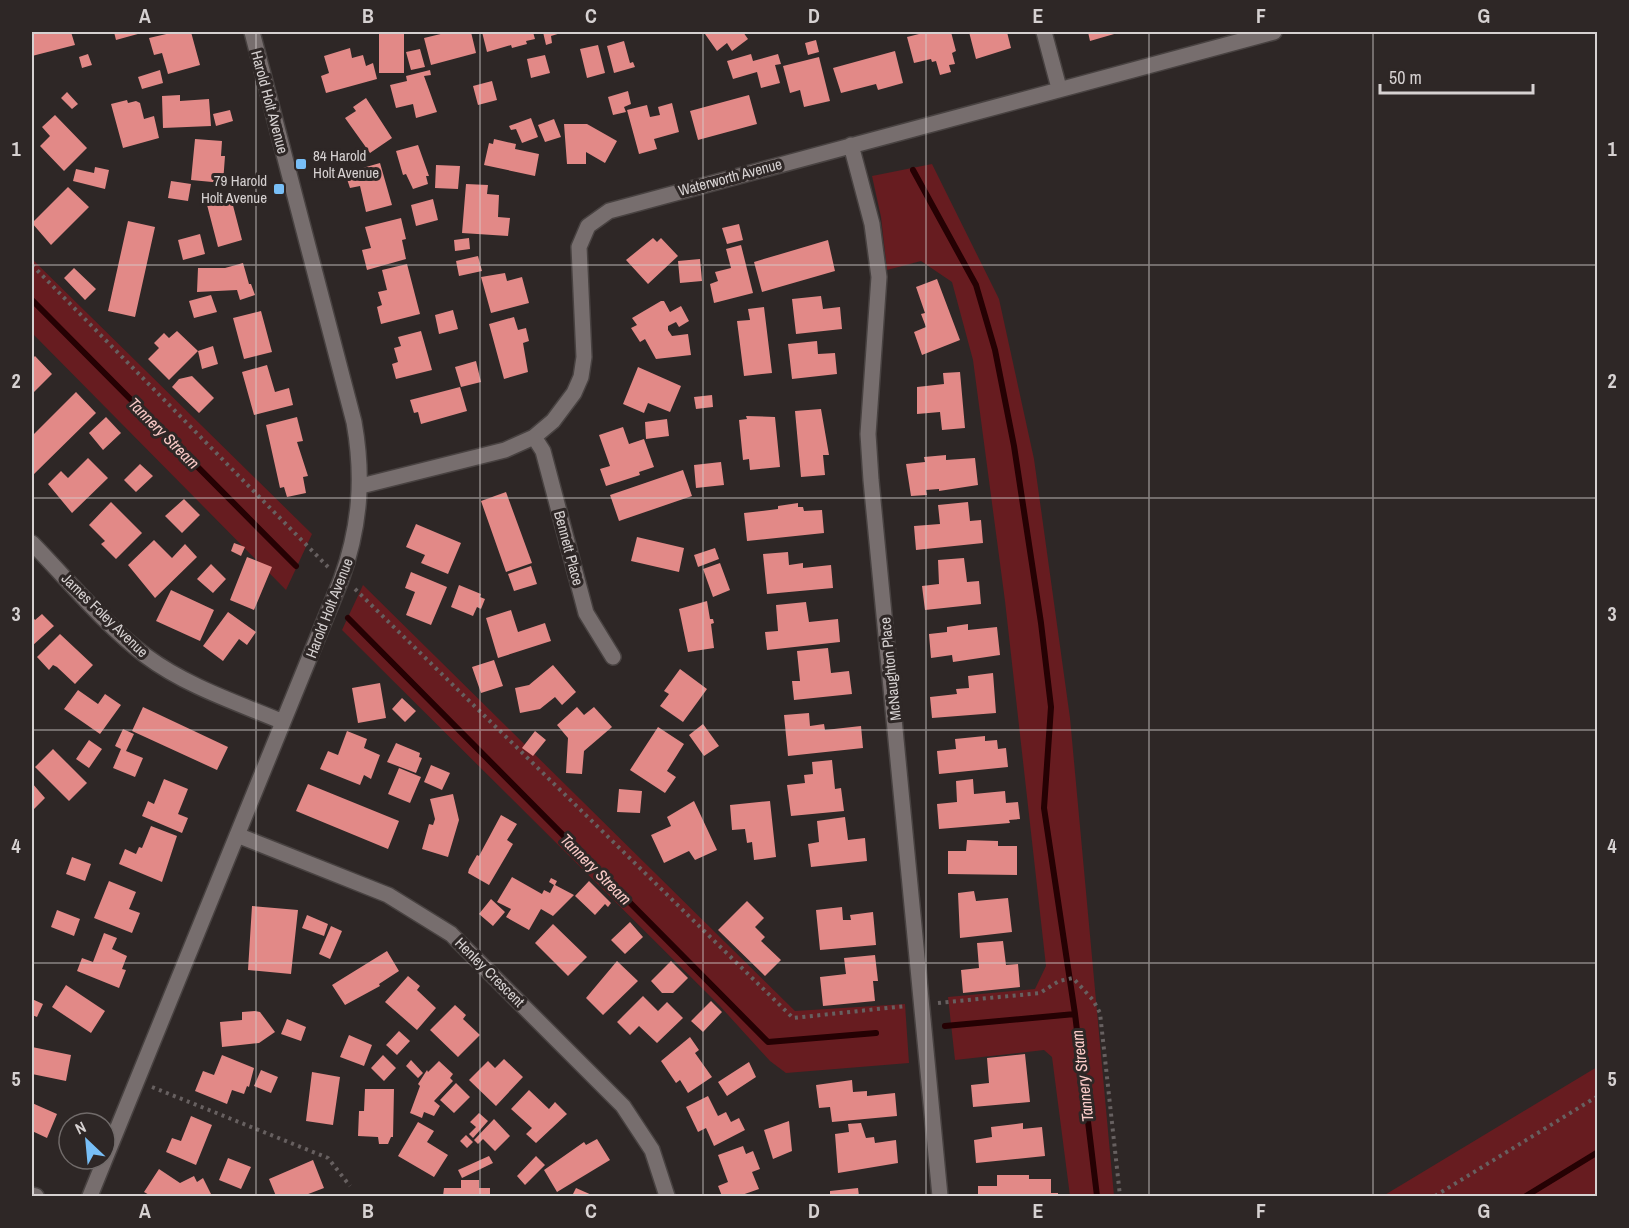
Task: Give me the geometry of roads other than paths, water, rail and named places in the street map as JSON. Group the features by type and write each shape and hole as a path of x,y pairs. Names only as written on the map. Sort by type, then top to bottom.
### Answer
{"street":[{"name":"Harold Holt Avenue","path":"117,1130 341,580 356,532 361,486 360,454 354,422 252,32"},
{"path":"1044,32 1059,88"},
{"name":"Waterworth Avenue","path":"361,486 489,454 534,437 564,408 580,377 584,334 578,259 582,237 588,226 609,210 1274,32"},
{"name":"McNaughton Place","path":"851,145 872,224 879,277 868,434 871,480 940,1197"},
{"name":"Bennett Place","path":"534,437 543,451 586,613 613,657"},
{"name":"James Foley Avenue","path":"32,543 120,634 147,657 196,684 284,722"},
{"name":"Henley Crescent","path":"237,835 388,895 451,934 623,1106 652,1150 667,1197"},
{"name":"Harold Holt Avenue","path":"90,1197 100,1171"},
{"path":"32,1195 36,1197"}],"waterway":[{"path":"913,170 976,285 995,350 1014,446 1041,623 1051,707 1044,808 1075,1014 1097,1196"},
{"name":"Tannery Stream","path":"32,300 296,566"},
{"name":"Tannery Stream","path":"348,618 768,1042 876,1033"},
{"name":"Tannery Stream","path":"945,1026 1075,1014"},
{"path":"1526,1196 1598,1152"}],"place":[{"name":"84 Harold Holt Avenue","path":"301,164"},
{"name":"79 Harold Holt Avenue","path":"279,189"}]}
